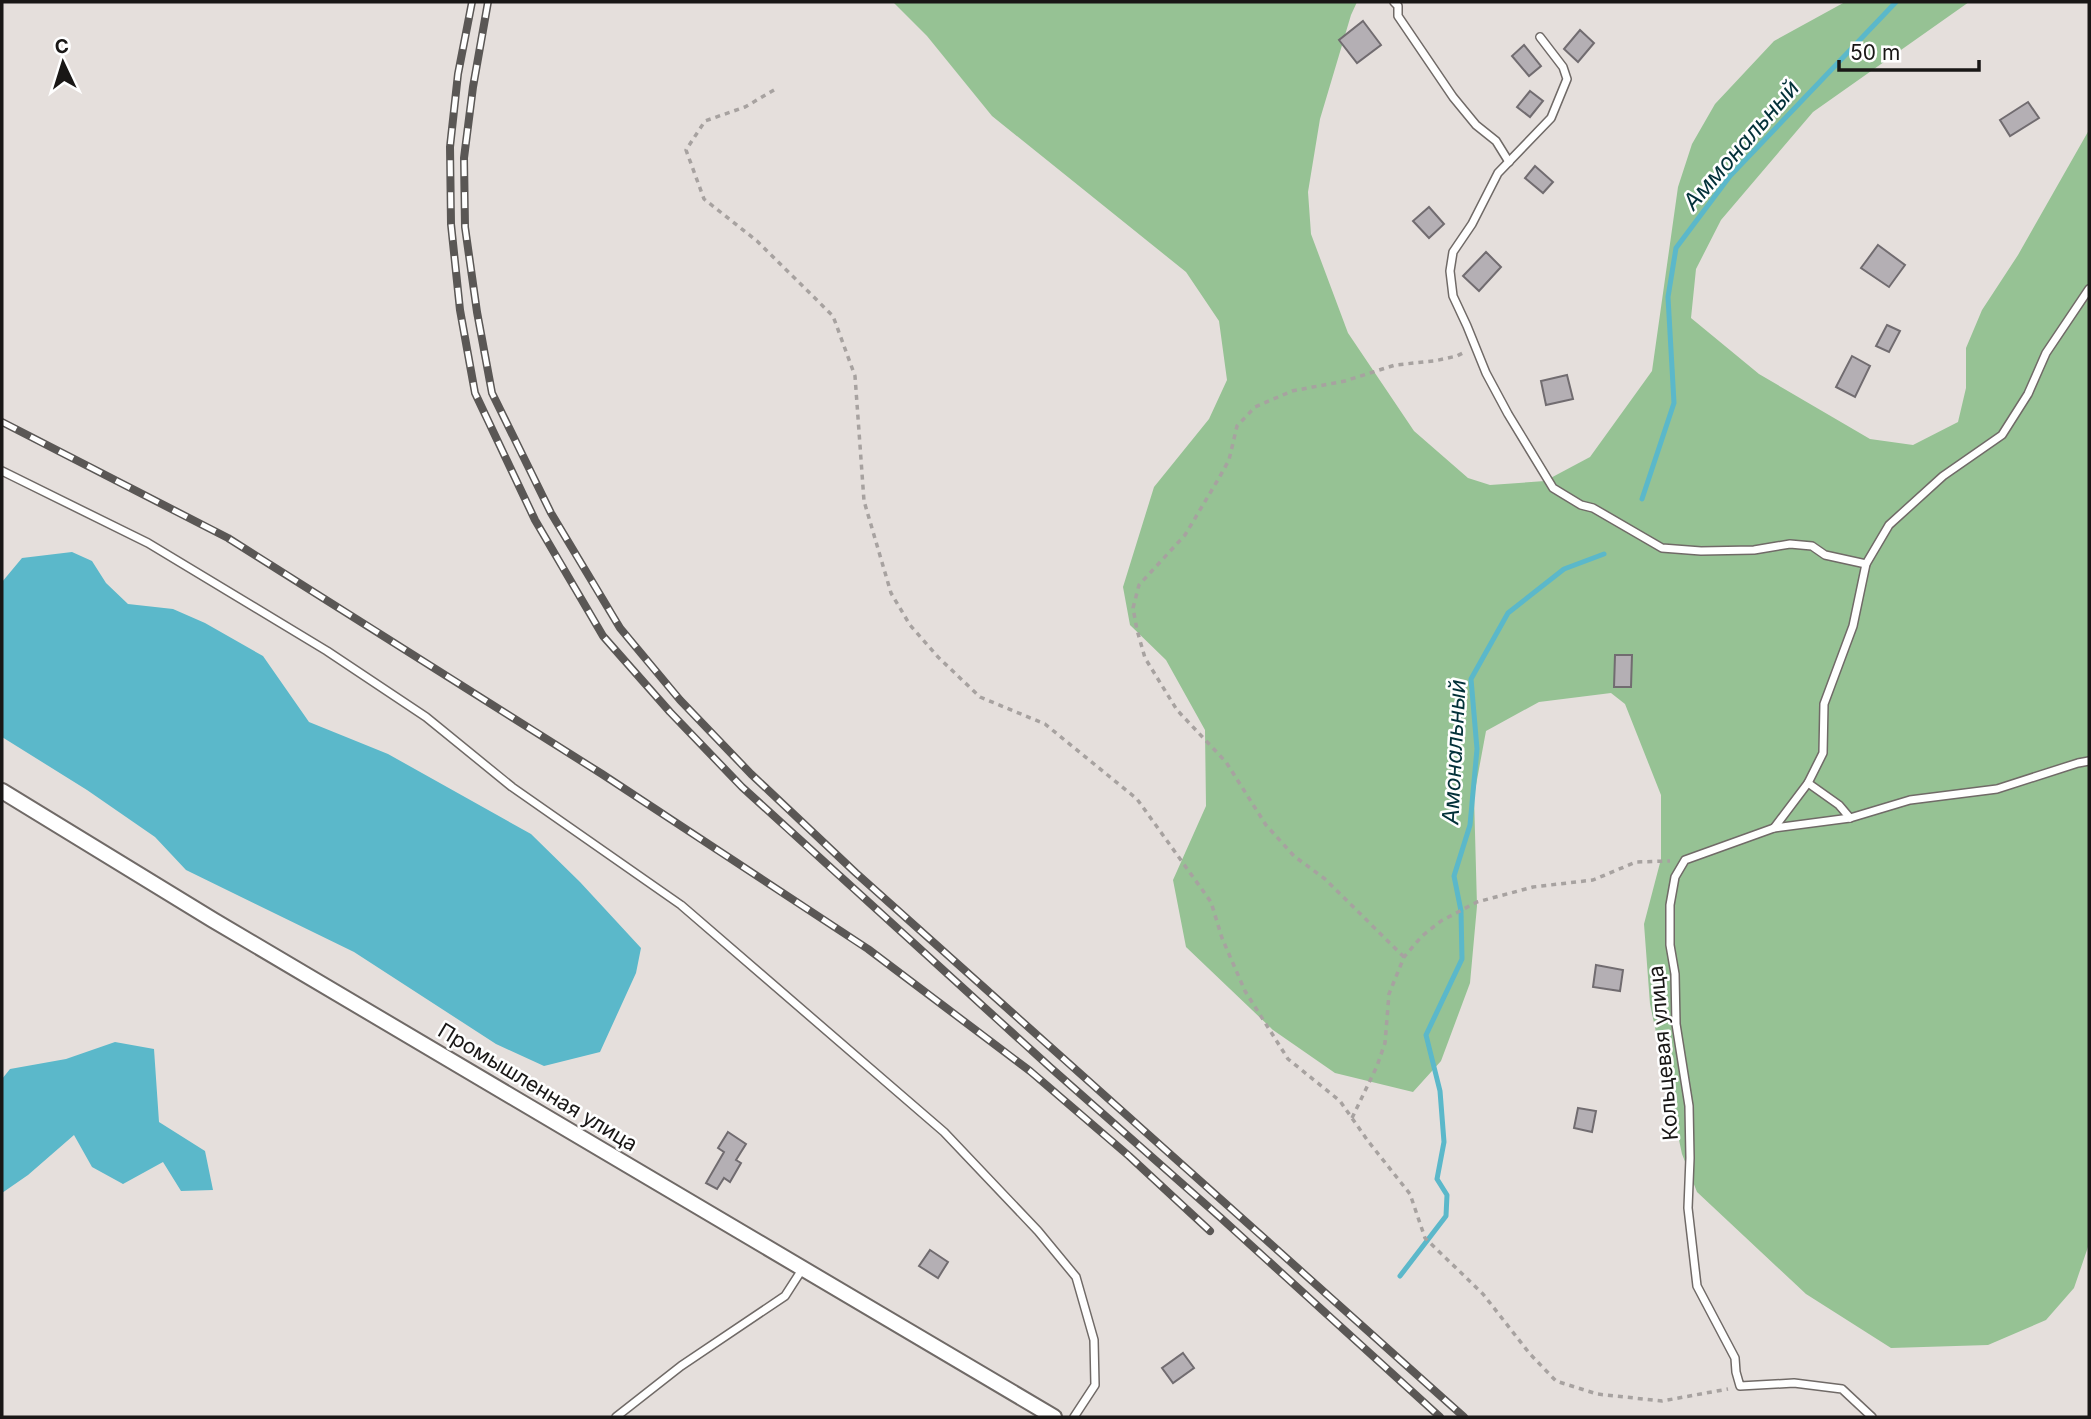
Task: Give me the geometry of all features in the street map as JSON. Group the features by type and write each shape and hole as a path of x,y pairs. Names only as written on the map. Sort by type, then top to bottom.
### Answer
{"street":[{"name":"Промышленная улица","path":"2,791 213,920 1054,1417"}],"lane":[{"path":"1394,2 1398,6 1398,16 1453,96 1476,125 1496,141 1508,162"},
{"path":"1540,37 1563,67 1567,79 1551,118 1498,173 1472,224 1453,252 1450,271 1452,296 1486,373 1553,488 1662,548 1700,551 1754,550 1790,544 1812,546 1825,555 1866,564"},
{"path":"1774,828 1808,783 1823,753 1825,704 1853,626 1866,564 1889,524 1943,476 2002,435 2028,394 2046,353 2089,289"},
{"path":"2,471 148,543 327,651 426,717 512,786 681,905 944,1132 1038,1231 1076,1277 1094,1340 1095,1385 1074,1417"},
{"path":"1685,860 1774,828 1850,818 1910,800 1997,789 2089,761"},
{"path":"1808,783 1839,805 1850,818"},
{"name":"Кольцевая улица","path":"1685,860 1675,877 1670,905 1670,944 1675,974 1676,1024 1689,1106 1688,1208 1697,1286 1735,1357 1740,1386"},
{"path":"616,1417 681,1366 785,1296 804,1268"},
{"path":"1740,1386 1794,1382 1842,1389 1872,1417"}],"path":[{"path":"774,90 745,107 705,121 686,149 704,199 757,241 833,316 855,376 864,501 891,593 910,625 938,657 980,696 1045,724 1137,799 1211,902 1222,938 1245,991 1288,1059 1340,1101 1410,1194 1425,1238 1483,1294 1530,1354 1556,1381 1597,1394 1662,1401 1740,1386"},
{"path":"1404,957 1325,878 1294,856 1266,825 1226,762 1177,710 1145,658 1133,608 1139,585 1185,535 1229,460 1237,426 1255,407 1292,391 1345,381 1395,365 1457,356 1475,346"},
{"path":"1352,1118 1385,1043 1389,994 1404,957 1422,936 1441,921 1477,902 1533,887 1592,880 1636,862 1685,860"}],"green space":[{"path":"893,2 1357,2 1320,119 1308,192 1311,234 1348,333 1414,431 1468,478 1490,485 1545,481 1590,457 1652,371 1678,187 1692,144 1715,104 1774,41 1845,2 1969,2 1813,112 1721,220 1696,269 1691,318 1759,374 1870,439 1913,445 1958,422 1966,388 1966,348 1982,310 2018,255 2089,130 2089,1244 2074,1288 2046,1320 1988,1345 1891,1348 1806,1294 1697,1192 1682,1154 1650,1004 1644,924 1661,859 1661,795 1625,704 1611,693 1539,702 1486,731 1474,796 1477,906 1470,983 1441,1061 1413,1092 1335,1073 1273,1030 1186,947 1173,880 1206,806 1205,730 1166,660 1130,625 1123,587 1154,487 1209,419 1227,380 1219,321 1186,272 992,116 927,36"}],"water":[{"path":"72,552 92,561 106,583 128,604 173,609 205,623 263,656 309,722 388,754 531,834 641,948 636,973 600,1052 544,1066 496,1044 354,952 186,870 155,837 87,790 2,737 2,582 22,558"},
{"path":"115,1042 154,1049 159,1122 205,1151 213,1190 181,1191 163,1162 123,1184 92,1167 74,1135 28,1175 2,1193 2,1079 10,1069 66,1059"}],"building":[{"path":"1363,21 1381,45 1357,63 1339,40"},
{"path":"1580,30 1594,43 1578,62 1564,49"},
{"path":"1524,45 1541,66 1529,76 1512,56"},
{"path":"1530,91 1543,101 1530,117 1517,107"},
{"path":"2028,102 2039,118 2010,136 2000,120"},
{"path":"1535,166 1553,182 1543,193 1525,178"},
{"path":"1429,207 1444,224 1429,238 1413,221"},
{"path":"1878,245 1905,265 1889,287 1861,268"},
{"path":"1486,252 1501,267 1479,291 1463,276"},
{"path":"1887,325 1900,331 1889,352 1876,346"},
{"path":"1852,356 1870,366 1855,397 1836,387"},
{"path":"1567,375 1573,399 1546,405 1541,381"},
{"path":"1615,655 1632,655 1631,687 1614,687"},
{"path":"1596,965 1623,970 1620,991 1593,987"},
{"path":"1578,1108 1596,1111 1592,1132 1574,1128"},
{"path":"728,1132 746,1144 736,1160 741,1163 730,1182 724,1178 717,1189 706,1183 724,1152 718,1148"},
{"path":"930,1250 948,1262 938,1278 919,1266"},
{"path":"1183,1353 1194,1368 1173,1383 1162,1368"}],"waterway":[{"name":"Аммональный","path":"1642,499 1674,403 1668,297 1676,248 1730,176 1896,2"},
{"name":"Амональный","path":"1400,1276 1446,1216 1447,1195 1437,1179 1444,1142 1440,1091 1426,1035 1462,959 1461,911 1454,876 1470,825 1477,749 1471,679 1508,613 1564,569 1604,554"}],"railway":[{"path":"472,2 458,74 450,147 451,224 460,310 475,393 535,520 603,636 670,712 742,787 1440,1417"},
{"path":"488,2 464,158 465,227 492,393 551,513 620,628 680,700 751,774 856,873 1464,1417"},
{"path":"2,422 228,538 602,774 868,949 1030,1071 1129,1156 1210,1231"}]}
